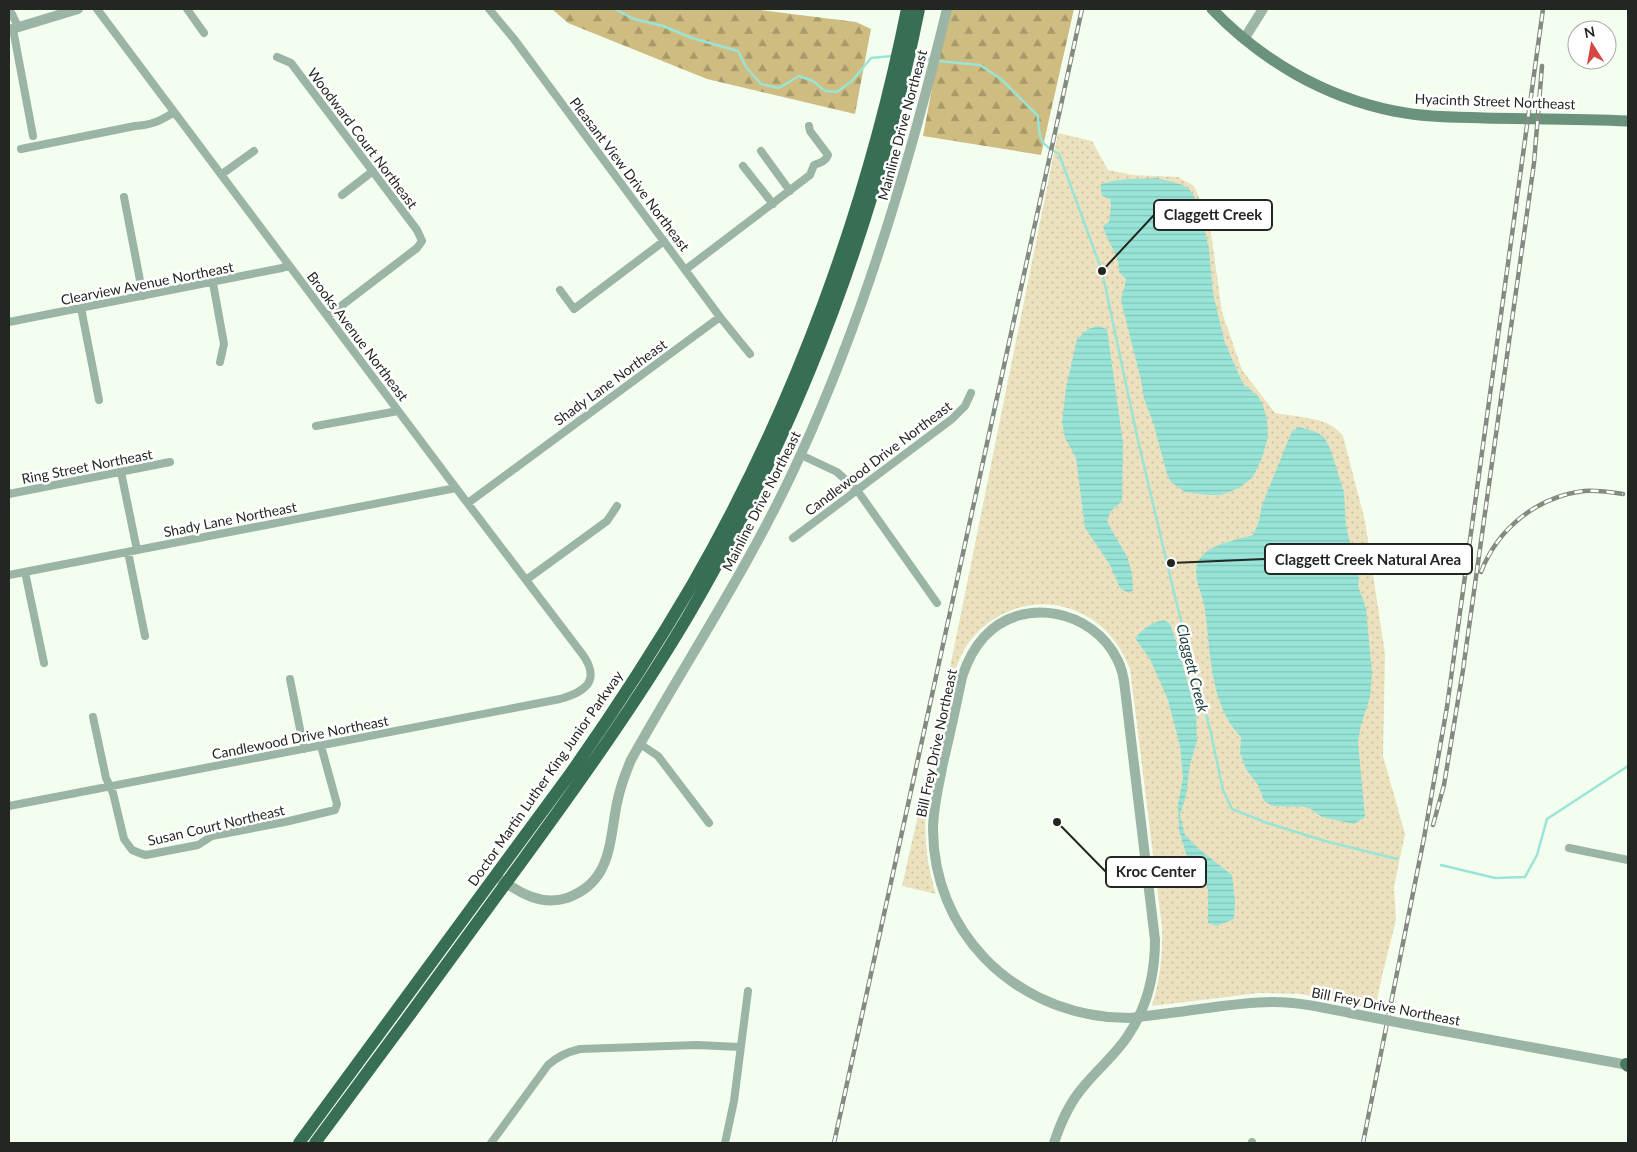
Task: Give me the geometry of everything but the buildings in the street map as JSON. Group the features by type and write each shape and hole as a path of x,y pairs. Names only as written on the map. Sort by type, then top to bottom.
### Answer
{"highway":[{"name":"Doctor Martin Luther King Junior Parkway","path":"907,9 909,32"},
{"name":"Doctor Martin Luther King Junior Parkway","path":"316,1143 583,777 654,671 713,571 757,486 795,404 844,281 876,184 909,32 919,9"},
{"name":"Doctor Martin Luther King Junior Parkway","path":"299,1143 612,715 692,584 752,471 794,376 829,286 897,81"}],"main road":[{"name":"Hyacinth Street Northeast","path":"1212,9 1244,39 1286,69 1317,86 1346,98 1395,111 1448,117 1628,121"}],"street":[{"path":"13,29 78,9"},
{"name":"Brooks Avenue Northeast","path":"97,9 456,488 586,658 591,672 590,681"},
{"path":"187,9 204,33"},
{"name":"Pleasant View Drive Northeast","path":"489,9 514,39 720,317 750,354"},
{"name":"Mainline Drive Northeast","path":"495,875 516,890 536,899 549,901 569,897 581,891 590,884 604,866 609,852 623,778 640,744 727,598 801,455 844,351 874,270 906,168 947,9"},
{"path":"1244,39 1263,9"},
{"path":"9,10 12,14 13,29 33,136"},
{"name":"Woodward Court Northeast","path":"277,57 291,63 417,230 422,241 417,248 328,316"},
{"path":"21,149 135,126 151,125 158,123 174,112"},
{"path":"686,270 790,191 810,175 814,165 823,161 828,155 810,131 809,126"},
{"path":"222,174 254,151"},
{"path":"761,151 790,191"},
{"path":"743,166 773,204"},
{"path":"342,195 373,171"},
{"path":"124,197 143,296"},
{"path":"560,290 574,309 664,241"},
{"name":"Clearview Avenue Northeast","path":"9,322 213,283 289,265"},
{"path":"213,283 224,344 220,362"},
{"path":"82,308 99,400"},
{"name":"Shady Lane Northeast","path":"468,503 720,317"},
{"name":"Candlewood Drive Northeast","path":"793,538 959,412 965,406 971,393"},
{"path":"316,426 398,410"},
{"path":"801,455 837,472 857,490 937,603"},
{"name":"Ring Street Northeast","path":"9,494 170,462"},
{"path":"121,472 137,550"},
{"name":"Shady Lane Northeast","path":"9,575 456,488"},
{"path":"526,580 607,521 617,506"},
{"path":"128,552 145,636"},
{"path":"25,572 44,663"},
{"name":"Bill Frey Drive Northeast","path":"1054,1143 1066,1112 1076,1096 1115,1053 1131,1031 1148,994 1155,959 1153,918 1126,689 1118,660 1110,646 1096,632 1079,621 1068,616 1047,612 1032,613 1010,619 985,636 967,662 962,677 934,807 933,829 938,869 944,892 959,925 975,948 991,966 1007,979 1036,998 1067,1010 1108,1017 1130,1018 1170,1013 1244,1004 1274,1002 1307,1005 1627,1065"},
{"path":"290,679 304,749"},
{"name":"Candlewood Drive Northeast","path":"9,806 560,699 580,692 590,681"},
{"path":"93,717 106,778 110,787"},
{"path":"640,744 658,756 709,823"},
{"name":"Susan Court Northeast","path":"110,787 124,839 132,850 146,855 198,845 212,836 293,821 335,810 338,804 321,746"},
{"path":"1569,848 1628,860"},
{"path":"725,1143 734,1101 748,991"},
{"path":"492,1143 548,1065 569,1052 580,1049 697,1045 740,1047"}],"green space":[{"path":"552,9 751,9 856,22 871,29 855,114 707,79 568,23"},
{"path":"947,9 1074,9 1041,155 923,136"}],"shaded area":[{"path":"1058,133 1092,141 1108,170 1133,175 1178,177 1194,186 1209,219 1222,312 1242,370 1275,413 1322,421 1343,436 1365,521 1385,654 1383,756 1405,834 1394,887 1396,920 1375,1009 1300,994 1259,993 1152,1006 1160,967 1162,927 1130,669 1113,638 1105,630 1087,616 1064,607 1049,604 1034,605 1005,613 992,620 980,630 962,654 952,685 926,810 927,852 936,894 902,886 939,722"}],"water":[{"path":"1157,178 1183,185 1190,190 1199,204 1209,249 1213,294 1225,343 1243,384 1257,395 1263,405 1267,420 1268,437 1262,458 1253,477 1239,488 1221,495 1185,492 1171,482 1167,474 1153,422 1144,399 1121,301 1126,279 1119,272 1115,254 1103,226 1109,222 1111,205 1110,199 1102,196 1100,185 1121,180"},
{"path":"1098,326 1107,329 1123,443 1122,501 1111,511 1107,520 1129,563 1133,590 1129,593 1120,588 1110,565 1085,528 1076,458 1065,438 1062,422 1066,388 1077,339 1088,329"},
{"path":"1299,427 1316,432 1324,437 1330,448 1344,492 1346,526 1359,579 1358,586 1366,608 1372,673 1370,697 1358,742 1365,817 1354,824 1322,817 1308,807 1273,806 1264,801 1258,785 1246,769 1240,753 1241,737 1230,724 1222,708 1213,674 1204,604 1196,576 1199,560 1209,550 1223,543 1253,535 1259,521 1262,505 1292,431"},
{"path":"1164,620 1170,624 1176,641 1196,713 1197,741 1190,764 1186,796 1180,815 1185,835 1199,849 1232,875 1235,900 1234,919 1217,926 1208,923 1208,889 1200,872 1188,860 1179,830 1178,804 1183,778 1180,746 1168,700 1150,659 1135,638 1148,626"}],"waterway":[{"name":"Claggett Creek","path":"615,9 634,19 663,26 692,38 738,51 746,67 761,84 779,88 799,76 813,81 825,91 837,92 852,81 871,58 892,56"},
{"name":"Claggett Creek","path":"912,56 931,60"},
{"name":"Claggett Creek","path":"937,61 980,65 1001,79 1038,116 1041,140 1047,147 1059,154 1102,271 1137,436 1176,601 1211,733 1223,790 1232,809 1267,823 1325,841 1397,859"},
{"name":"Claggett Creek","path":"1441,865 1495,878 1525,877 1537,855 1547,819 1628,766"}],"railway":[{"path":"834,1143 1082,9"},
{"path":"1363,1143 1424,838 1447,707 1543,9"},
{"path":"1433,825 1444,785 1463,670 1534,163 1542,66"},
{"path":"1481,572 1488,556 1498,542 1521,517 1535,508 1567,494 1584,491 1623,494"}],"place":[{"name":"Claggett Creek","path":"1102,271"},
{"name":"Claggett Creek Natural Area","path":"1171,563"},
{"name":"Kroc Center","path":"1057,822"}]}
